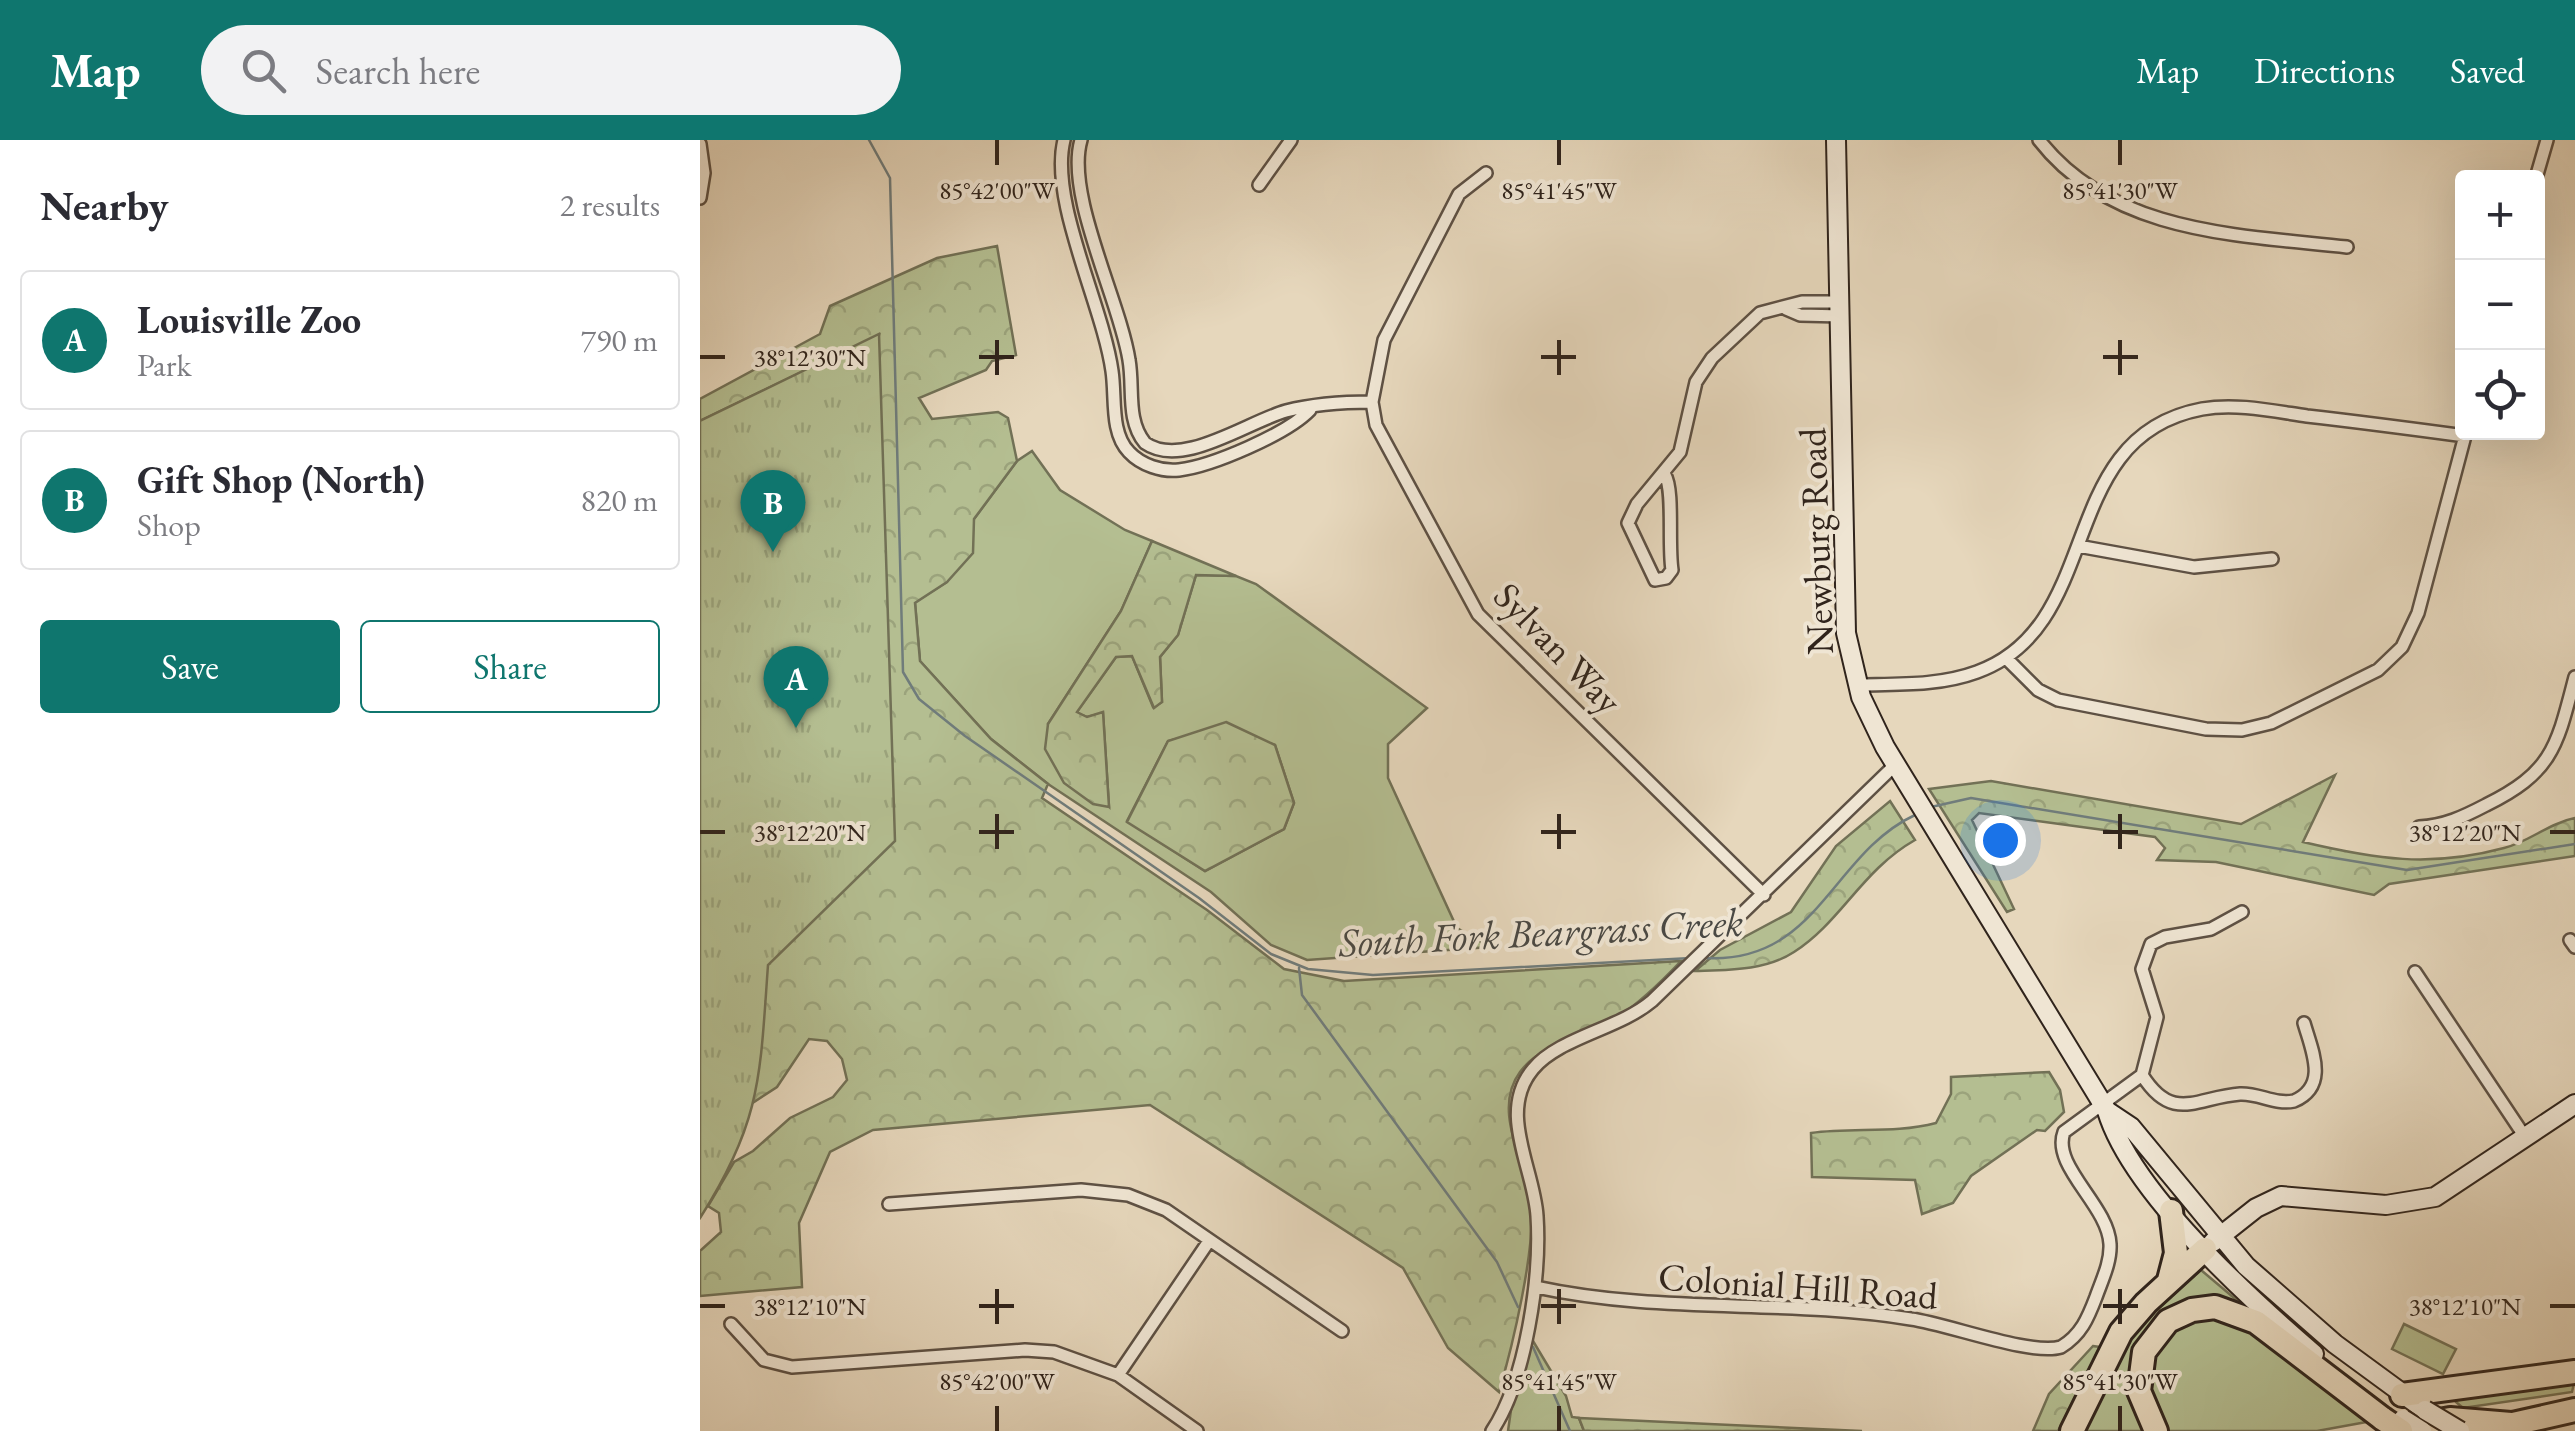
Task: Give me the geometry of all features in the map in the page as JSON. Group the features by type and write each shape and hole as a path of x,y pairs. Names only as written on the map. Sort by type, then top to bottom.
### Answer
{"highway":[{"path":"2169,1280 2176,1253 2172,1211"},
{"path":"2072,1431 2121,1332 2169,1280 2213,1242"},
{"path":"2156,1431 2146,1416 2139,1391 2144,1352 2168,1322 2192,1310 2215,1307 2256,1322 2392,1425 2450,1419 2511,1424"},
{"path":"2402,1394 2575,1372"},
{"path":"2481,1431 2575,1410"}],"main road":[{"name":"Newburg Road","path":"1836,140 1846,633 1857,685 1912,794 2104,1106 2118,1145 2172,1211 2402,1394 2460,1431"},
{"path":"2213,1242 2256,1208 2281,1196 2386,1205 2418,1202 2446,1191 2575,1104"},
{"name":"Newburg Road","path":"2104,1106 2131,1126 2250,1297 2392,1425 2422,1431"}],"street":[{"path":"1064,140 1062,181 1109,350 1119,434 1130,454 1169,470 1192,468 1289,428 1310,410"},
{"path":"1082,140 1078,176 1129,356 1134,422 1146,444 1176,453 1281,413 1342,402 1372,402 1384,340 1459,194 1486,173"},
{"path":"1259,185 1291,140"},
{"path":"2039,140 2082,182 2151,216 2220,232 2347,248"},
{"path":"2538,170 2547,140"},
{"path":"700,144 704,173 700,198"},
{"path":"1665,475 1671,488 1667,536 1672,570 1666,578 1654,580 1628,523 1637,504 1665,475 1680,452 1703,369 1752,316 1802,302 1842,309"},
{"name":"Sylvan Way","path":"1372,402 1390,455 1478,614 1764,895"},
{"path":"1115,408 1132,407"},
{"path":"1857,685 1956,679 2006,658 2049,614 2099,489 2114,462 2145,433 2186,413 2246,408 2455,433"},
{"path":"2006,658 2038,690 2070,704 2206,729 2242,730 2270,723 2378,670 2402,647 2418,613 2464,440"},
{"path":"2078,546 2194,567 2272,559"},
{"path":"2419,827 2461,818 2531,780 2553,752 2575,676"},
{"path":"1492,1431 1508,1400 1536,1287 1536,1204 1517,1117 1522,1087 1538,1063 1633,1017 1711,948 1896,765"},
{"path":"2104,1106 2142,1076 2157,1017 2142,969 2145,953 2158,940 2210,930 2242,912"},
{"path":"2415,972 2525,1137"},
{"path":"2142,1076 2171,1102 2185,1106 2241,1094 2294,1102 2308,1093 2316,1077 2304,1023"},
{"name":"Colonial Hill Road","path":"1536,1287 1617,1303 1883,1315 1943,1324 2032,1348 2061,1347 2086,1323 2106,1270 2110,1242 2101,1214 2064,1156 2061,1139 2068,1126 2104,1106"},
{"path":"889,1204 1112,1191 1166,1210 1342,1331"},
{"path":"1118,1375 1209,1241"},
{"path":"731,1324 764,1360 792,1367 1041,1350 1074,1356 1118,1375 1197,1431"}],"green space":[{"path":"997,246 1016,355 992,361 986,370 919,398 932,419 998,412 1008,418 1017,461 974,519 973,553 947,582 915,603 920,661 991,739 1048,784 1042,798 1207,910 1284,969 1344,981 1681,961 1619,1016 1540,1053 1520,1072 1512,1087 1510,1120 1528,1189 1532,1224 1522,1298 1499,1392 1448,1348 1403,1268 1150,1105 873,1130 830,1152 799,1223 802,1287 700,1296 700,1251 721,1232 719,1213 708,1206 734,1162 753,1151 790,1118 833,1097 847,1080 842,1059 827,1041 809,1039 777,1087 748,1106 700,1017 879,335 700,421 700,399 820,334 830,306 937,258"},
{"path":"879,334 895,841 768,965 759,1068 747,1124 736,1153 700,1218 700,421"},
{"path":"1032,451 1060,490 1125,530 1152,541 1121,611 1048,724 1109,806 1103,713 1087,717 1076,713 1116,657 1132,656 1153,707 1162,702 1160,657 1178,635 1196,575 1236,576 1256,584 1427,708 1388,744 1388,778 1457,928 1490,947 1307,960 1271,945 1211,892 1048,784 991,739 920,661 915,602 947,582 974,519 1017,461","holes":["1215,729 1275,745 1294,803 1284,829 1205,871 1127,821 1168,741"]},
{"path":"1152,541 1236,576 1196,575 1178,635 1160,657 1162,702 1154,708 1132,656 1116,657 1077,712 1087,717 1103,712 1109,807 1093,804 1064,783 1045,749 1048,724 1121,611"},
{"path":"1226,722 1275,745 1294,803 1284,829 1205,871 1127,822 1168,741"},
{"path":"2335,775 2303,842 2379,857 2452,858 2513,845 2575,818 2575,856 2389,884 2374,895 2216,862 2157,860 2165,848 2155,837 1979,813 1972,820 2014,909 2007,912 1929,789 1991,781 2241,824"},
{"path":"1890,801 1915,840 1880,866 1811,940 1771,963 1695,971 1720,950 1791,912 1836,846"},
{"path":"2049,1072 2060,1090 2064,1112 2045,1131 2037,1130 1971,1176 1953,1203 1922,1214 1915,1180 1812,1177 1811,1133 1936,1123 1951,1094 1951,1077"},
{"path":"2201,1270 2246,1308 2232,1304 2148,1334 2149,1431 2080,1431 2131,1333"},
{"path":"2194,1317 2235,1318 2372,1421 2317,1431 2166,1431 2147,1401 2157,1342"},
{"path":"2404,1324 2456,1349 2443,1374 2392,1349"},
{"path":"1533,1341 1566,1396 1572,1417 1579,1418 1584,1431 1508,1431 1512,1403"},
{"path":"2093,1346 2100,1347 2058,1431 2033,1431 2049,1394"},
{"path":"2575,1379 2572,1392 2463,1408 2456,1402 2457,1398"},
{"path":"1579,1418 1862,1431 1584,1431"}],"waterway":[{"name":"South Fork Beargrass Creek","path":"869,140 890,178 903,672 919,699 965,736 1199,898 1271,954 1308,969 1373,975 1691,958"},
{"name":"South Fork Beargrass Creek","path":"1931,807 1971,798 2407,870 2575,844"},
{"name":"South Fork Beargrass Creek","path":"1704,958 1742,955 1773,944 1799,926 1886,833 1915,815"},
{"path":"1299,968 1302,995 1497,1262 1518,1307"},
{"path":"1533,1347 1570,1431"}],"place":[{"name":"Gift Shop (North)","path":"773,552"},
{"name":"Louisville Zoo","path":"796,728"}]}
